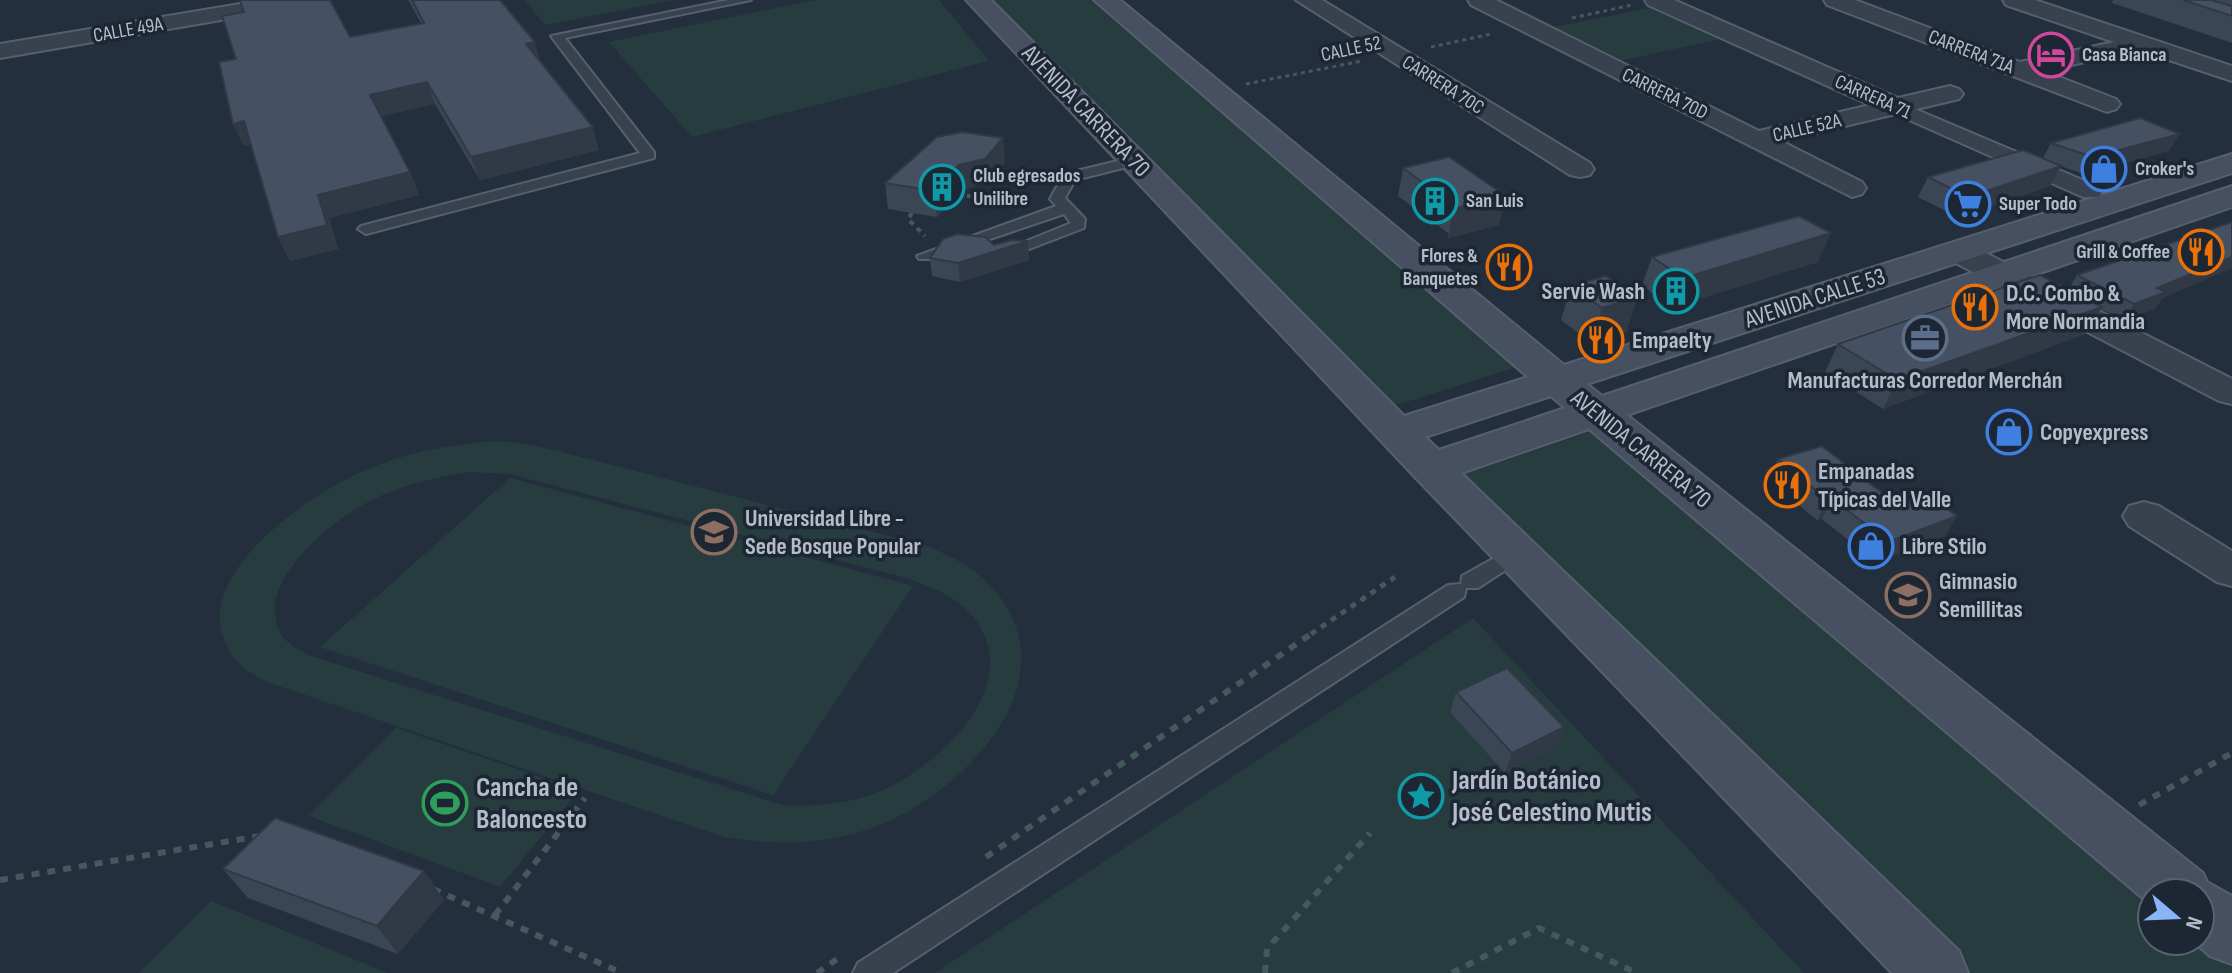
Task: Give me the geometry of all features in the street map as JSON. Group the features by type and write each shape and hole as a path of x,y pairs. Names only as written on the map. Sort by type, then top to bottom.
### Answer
{"main road":[{"name":"AVENIDA CARRERA 70","path":"978,0 1414,450 1936,973"},
{"name":"AVENIDA CARRERA 70","path":"1106,0 1558,381 2162,877"},
{"name":"AVENIDA CALLE 53","path":"1414,450 1558,381 2232,163"},
{"name":"AVENIDA CALLE 53","path":"1414,450 1597,412 2232,196"},
{"path":"2216,922 2232,935"}],"street":[{"name":"CALLE 49A","path":"0,51 303,0"},
{"name":"CARRERA 70C","path":"1307,0 1580,169"},
{"name":"CARRERA 70D","path":"1479,0 1852,188"},
{"name":"CARRERA 71","path":"1656,0 2091,192"},
{"name":"CARRERA 71A","path":"1835,0 2107,104"},
{"path":"2014,0 2232,74"},
{"path":"2018,70 2139,43"},
{"name":"CALLE 52A","path":"1757,139 1950,94"},
{"path":"1959,252 2232,393"},
{"path":"2144,516 2232,571"}],"lane":[{"path":"366,229 649,155 557,36 746,0"},
{"path":"997,256 1079,225 1078,219 1057,196 1069,177 1134,161"},
{"path":"932,253 1066,208"},
{"path":"868,973 1516,553"}],"path":[{"name":"CALLE 52","path":"1240,86 1656,0"},
{"path":"912,213 908,219 932,253"},
{"path":"975,865 1395,577"},
{"path":"2135,807 2232,753"},
{"path":"495,915 585,798"},
{"path":"1265,973 1267,949 1370,833"},
{"path":"0,880 266,835"},
{"path":"427,886 622,973"},
{"path":"1452,973 1539,928 1637,973"},
{"path":"817,973 856,946"}],"green space":[{"path":"525,0 672,0 545,25"},
{"path":"815,0 939,0 989,61 692,137 609,42"},
{"path":"992,0 1090,0 1517,367 1394,406"},
{"path":"1649,8 1720,39 1607,64 1540,30"},
{"path":"1592,431 2136,887 2136,957 2216,957 2216,954 2232,967 2232,973 1972,973 1458,476"},
{"path":"482,442 527,444 558,451 924,545 960,562 991,586 1014,621 1021,657 1015,693 999,727 975,758 945,786 913,808 880,825 822,840 764,842 724,837 264,681 239,663 222,633 222,602 235,572 258,543 288,517 351,477 407,455","holes":["470,472 510,474 903,577 935,589 965,608 979,625 989,650 989,675 981,700 967,723 948,744 927,763 883,790 834,804 782,805 308,655 282,636 275,613 278,593 301,555 336,522 370,501 419,482"]},
{"path":"510,478 913,586 773,795 320,647"},
{"name":"Jardín Botánico José Celestino Mutis","path":"1473,618 1804,973 935,973"},
{"name":"Cancha de Baloncesto","path":"396,728 579,790 500,887 309,816"},
{"path":"211,901 388,973 139,973"}],"building":[{"path":"240,0 330,0 350,37 424,23 412,0 500,0 535,42 526,44 593,127 471,157 427,82 370,95 410,172 318,195 327,225 278,237 244,121 233,124 219,62 236,59 222,16 244,12"},
{"path":"2183,0 2211,0 2232,6 2232,16"},
{"path":"2140,118 2180,134 2092,157 2051,143"},
{"path":"962,132 1003,138 985,159 959,165 934,191 885,183 937,137"},
{"path":"2023,150 2061,166 1968,197 1928,177"},
{"path":"1449,157 1506,196 1453,209 1453,204 1403,168"},
{"path":"1799,216 1831,233 1684,278 1652,257"},
{"path":"2232,222 2232,257 2157,288 2166,292 2134,304 2077,275"},
{"path":"957,234 985,237 994,245 1012,240 1028,241 958,263 930,258 943,239"},
{"path":"2040,275 2102,307 1897,380 1838,344"},
{"path":"1606,276 1638,297 1602,308 1571,286"},
{"path":"1822,446 1895,503 1925,492 1957,516 1888,542 1832,498 1828,500 1778,459"},
{"path":"1507,668 1564,727 1512,753 1456,692"},
{"path":"275,818 424,871 377,926 223,869"}],"place":[{"name":"Casa Bianca","path":"2051,55"},
{"name":"Croker's","path":"2104,169"},
{"name":"Club egresados Unilibre","path":"942,187"},
{"name":"San Luis","path":"1435,201"},
{"name":"Super Todo","path":"1968,204"},
{"name":"Grill & Coffee","path":"2201,252"},
{"name":"Flores & Banquetes","path":"1509,267"},
{"name":"Servie Wash","path":"1676,291"},
{"name":"D.C. Combo & More Normandia","path":"1975,307"},
{"name":"Manufacturas Corredor Merchán","path":"1925,338"},
{"name":"Empaelty","path":"1601,340"},
{"name":"Copyexpress","path":"2009,432"},
{"name":"Empanadas Típicas del Valle","path":"1787,485"},
{"name":"Universidad Libre - Sede Bosque Popular","path":"714,532"},
{"name":"Libre Stilo","path":"1871,546"},
{"name":"Gimnasio Semillitas","path":"1908,595"},
{"name":"Jardín Botánico José Celestino Mutis","path":"1421,796"},
{"name":"Cancha de Baloncesto","path":"445,803"}]}
